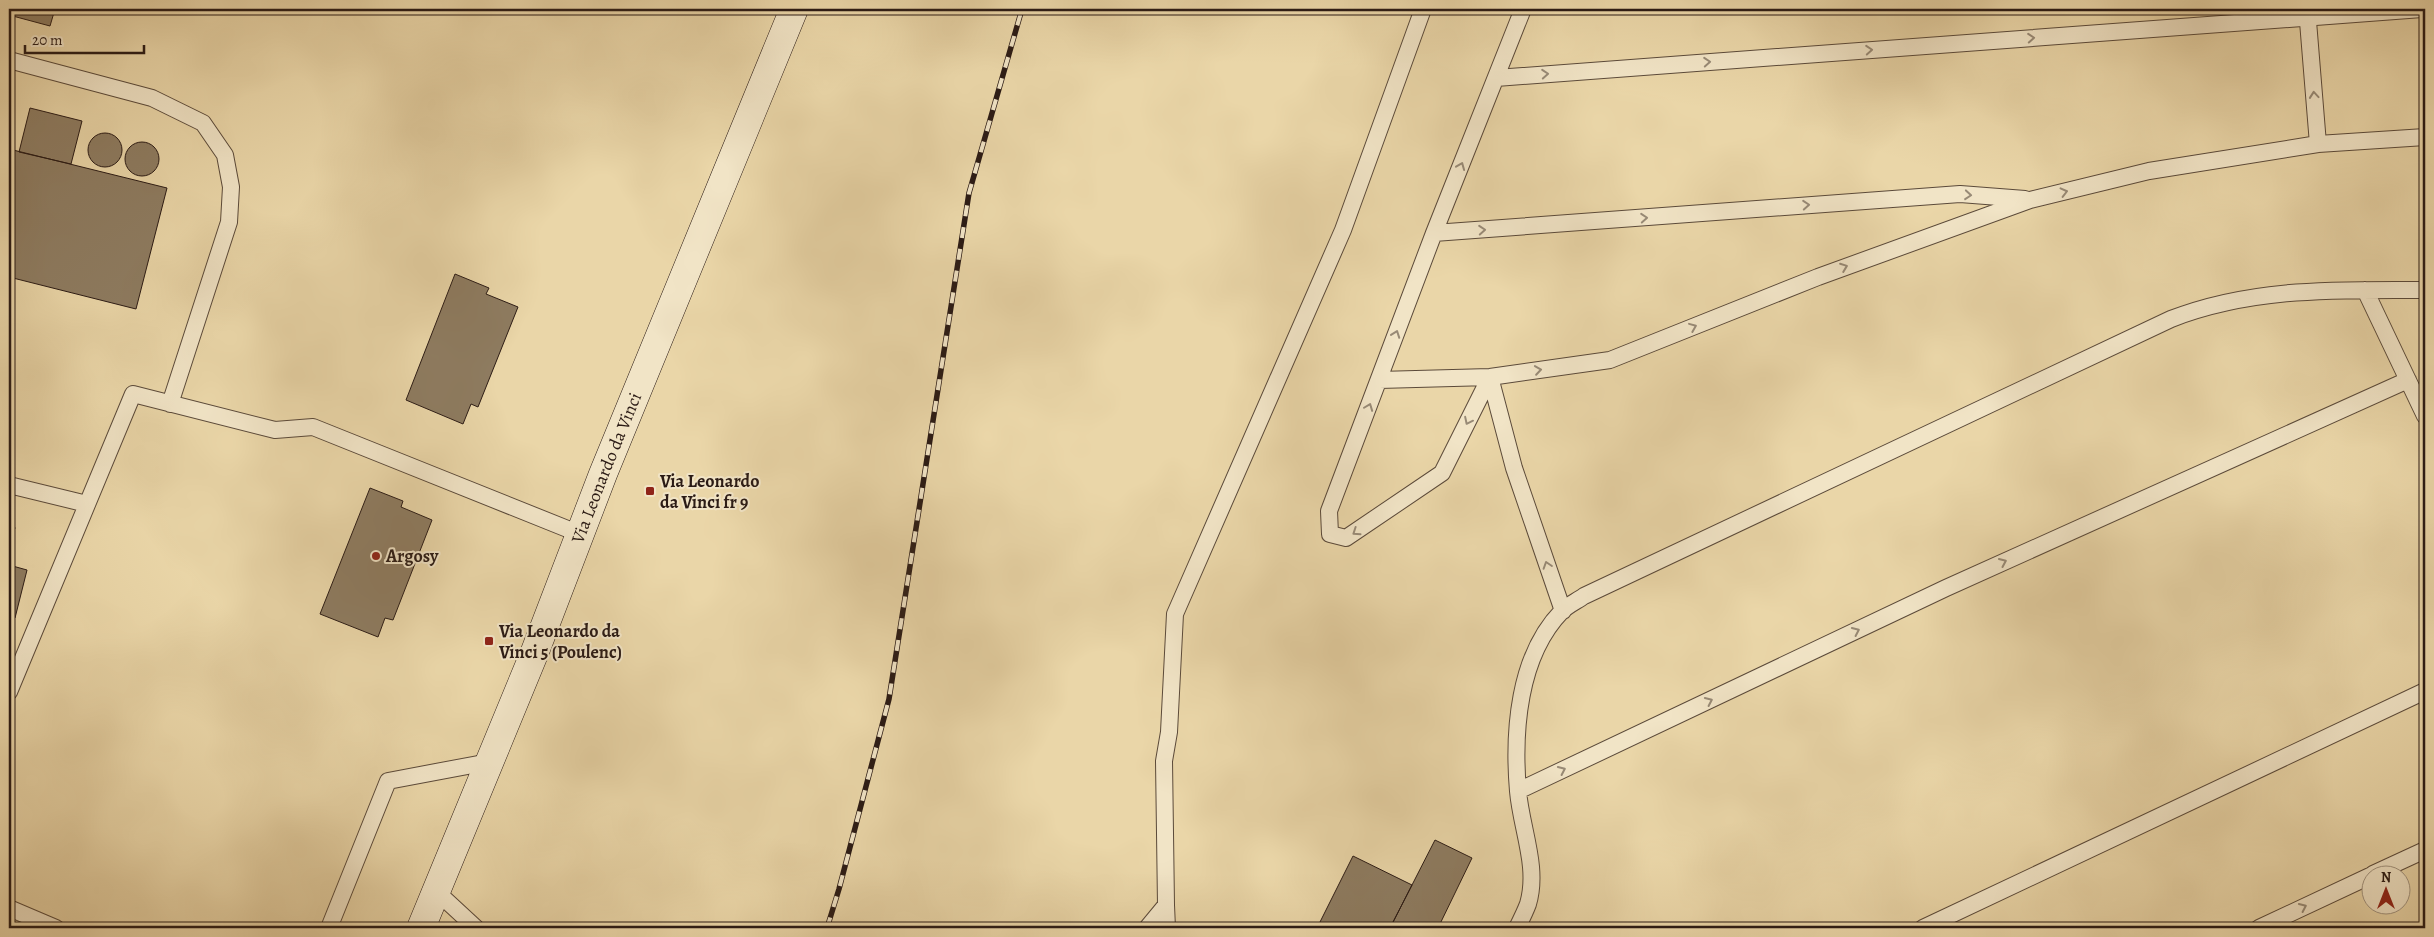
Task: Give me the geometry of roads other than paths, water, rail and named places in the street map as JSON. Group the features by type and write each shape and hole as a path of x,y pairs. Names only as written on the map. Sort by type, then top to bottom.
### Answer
{"main road":[{"name":"Via Leonardo da Vinci","path":"421,928 794,9"}],"lane":[{"path":"1167,928 1164,761 1169,732 1174,614 1343,230 1423,9"},
{"path":"1490,377 1442,473 1346,538 1330,534 1328,511 1523,9"},
{"path":"1496,78 2307,13 2422,9"},
{"path":"2307,13 2318,144"},
{"path":"9,60 152,98 203,123 225,155 231,187 229,222 170,404"},
{"path":"1379,380 1490,377 1610,360 1818,277 2030,200 2149,171 2318,144 2425,137"},
{"path":"1434,234 1960,194 2030,200"},
{"path":"1517,928 1528,903 1532,870 1518,791 1519,714 1525,678 1539,646 1563,611 1593,592 2170,319 2198,308 2278,293 2321,290 2425,290"},
{"path":"2365,290 2425,416"},
{"path":"1490,377 1514,468 1563,611"},
{"path":"1518,791 1946,588 2408,380"},
{"path":"9,692 132,394 275,430 313,427 580,534"},
{"path":"9,485 87,504"},
{"path":"1923,928 2425,692"},
{"path":"328,928 388,781 489,762"},
{"path":"2395,864 2425,850"},
{"path":"2259,928 2362,880"},
{"path":"436,891 476,928"},
{"path":"1147,928 1166,904"},
{"path":"9,908 56,928"}],"railway":[{"path":"827,928 889,699 969,193 1022,9"}],"place":[{"name":"Via Leonardo da Vinci fr 9","path":"650,491"},
{"name":"Argosy","path":"376,556"},
{"name":"Via Leonardo da Vinci 5 (Poulenc)","path":"489,641"}]}
